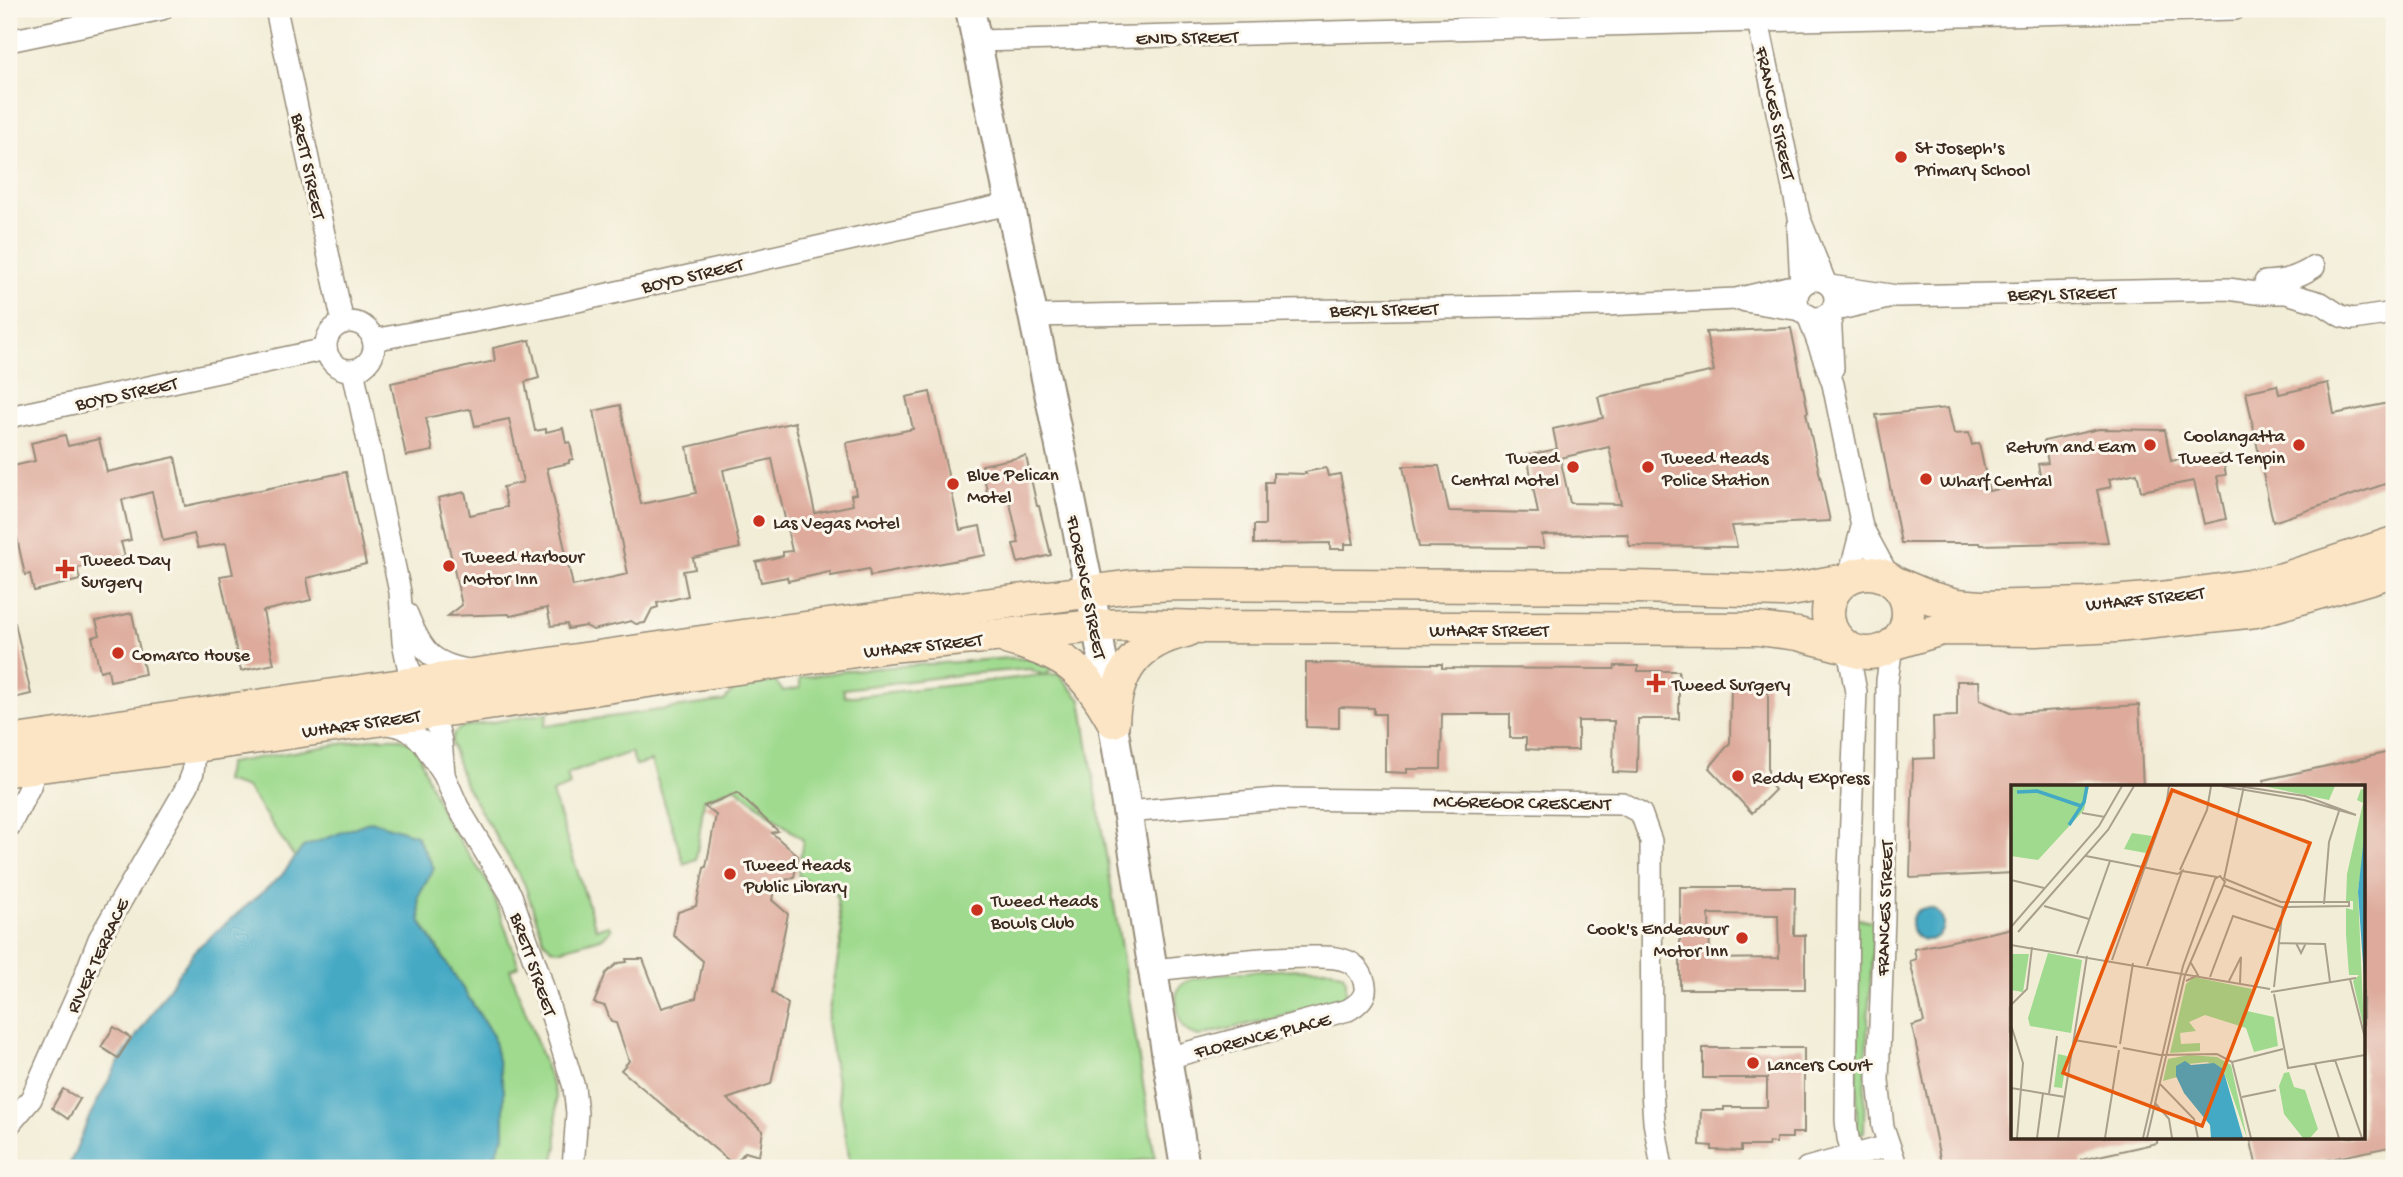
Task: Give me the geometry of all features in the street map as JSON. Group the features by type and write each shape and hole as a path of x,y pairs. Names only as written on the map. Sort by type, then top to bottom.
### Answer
{"main road":[{"name":"WHARF STREET","path":"1891,580 1930,598 1956,605 1981,607 2088,604 2250,586 2283,579 2394,543"},
{"name":"WHARF STREET","path":"1894,645 1942,629 2036,630 2117,626 2256,611 2394,571"},
{"path":"1869,573 1891,580 1902,592 1908,619 1894,645 1881,652 1859,653 1846,647 1835,637 1829,626 1829,601 1834,590 1845,579 1869,573"},
{"name":"WHARF STREET","path":"9,742 743,636 1089,590 1192,584 1637,587 1782,592 1845,579"},
{"name":"WHARF STREET","path":"22,768 196,746 890,646 1097,626 1758,629 1798,634 1846,647"},
{"path":"1112,721 1118,686 1126,668 1138,655 1153,642 1206,627"},
{"path":"998,635 1044,650 1077,669 1090,682 1112,721"}],"street":[{"path":"9,41 162,9"},
{"name":"BRETT STREET","path":"276,9 343,323"},
{"name":"FLORENCE STREET","path":"970,9 1097,626 1185,1168"},
{"name":"ENID STREET","path":"977,41 1757,15 2235,9"},
{"name":"FRANCES STREET","path":"1757,15 1799,217 1828,284"},
{"name":"BOYD STREET","path":"373,340 546,308 1009,204"},
{"name":"FRANCES STREET","path":"1799,217 1801,287"},
{"name":"BERYL STREET","path":"2228,289 2287,280 2301,276 2314,267"},
{"path":"1833,384 1797,299 1801,287 1810,280 1828,284 1835,300 1830,311 1833,384 1863,527 1891,580"},
{"name":"BERYL STREET","path":"1828,284 1897,296 2228,289 2286,293 2321,303 2341,316 2353,319 2394,313"},
{"name":"BERYL STREET","path":"1032,316 1604,305 1736,299 1788,287 1801,287"},
{"name":"BERYL STREET","path":"1830,311 1897,296"},
{"name":"BERYL STREET","path":"1736,299 1804,313"},
{"path":"1804,313 1819,317 1830,311"},
{"path":"343,323 365,327 373,340 374,348 368,363 353,370 335,366 326,349 330,333 343,323"},
{"name":"BOYD STREET","path":"9,417 326,349"},
{"name":"BRETT STREET","path":"353,370 400,592 417,639 425,652 453,668 489,673"},
{"path":"1845,579 1863,527"},
{"name":"BRETT STREET","path":"400,592 403,642 408,666 435,719 441,741 444,775"},
{"name":"FRANCES STREET","path":"1894,645 1888,681 1878,1080 1883,1127 1897,1168"},
{"name":"FRANCES STREET","path":"1846,647 1856,692 1848,895 1846,1120 1855,1163"},
{"name":"BRETT STREET","path":"365,720 402,727 423,743 444,775 458,807 511,895 546,993 574,1087 577,1113 573,1168"},
{"name":"RIVER TERRACE","path":"9,1125 31,1099 99,939 188,785 193,772 196,746"},
{"path":"9,827 30,786 22,768"},
{"name":"MCGREGOR CRESCENT","path":"1128,812 1248,800 1320,798 1622,803 1641,813 1651,841 1652,1090 1662,1168"},
{"name":"FLORENCE PLACE","path":"1153,970 1283,957 1337,958 1353,964 1362,974 1365,983 1366,991 1361,1001 1348,1010 1167,1058"},
{"path":"1807,1168 1855,1163 1888,1146"}],"green space":[{"name":"Tweed Heads Bowls Club","path":"1010,658 1034,659 1055,666 1045,675 1059,674 1081,700 1155,1158 1093,1168 851,1168 827,1022 842,935 835,886 815,887 798,875 803,840 735,787 704,800 696,859 684,864 651,761 636,765 631,752 567,774 570,786 552,793 596,929 608,925 611,929 604,937 559,950 551,948 544,941 524,883 465,785 451,743 453,734 462,727 548,713 544,726 724,701 735,689 775,681 783,691 800,688 800,678 850,670","holes":["1030,669 1043,675 845,697 843,689"]},
{"path":"376,738 398,738 411,743 418,750 444,817 490,886 519,966 510,969 556,1095 557,1146 552,1168 489,1168 503,1136 493,1036 421,922 418,897 434,868 303,847 295,858 247,788 224,781 228,763"},
{"path":"1856,919 1874,921 1864,1132 1860,1134 1857,1131"},
{"path":"1331,969 1343,974 1346,980 1346,994 1333,1003 1200,1036 1192,1034 1181,1024 1176,996 1181,985 1190,980 1252,971"}],"water":[{"path":"371,821 416,835 434,868 418,897 421,923 493,1036 504,1089 504,1136 489,1168 68,1168 90,1115 118,1063 195,950 281,876 303,847"},
{"path":"1927,908 1938,913 1943,924 1938,935 1927,940 1916,935 1911,924 1916,913"}],"building":[{"path":"1791,328 1808,412 1806,413 1830,521 1732,526 1737,547 1630,546 1627,534 1542,535 1544,548 1419,547 1403,466 1439,466 1449,511 1538,513 1527,455 1557,449 1553,429 1603,418 1598,397 1714,371 1706,332","holes":["1609,447 1621,504 1570,503 1560,458"]},
{"path":"530,340 539,378 525,382 535,431 546,429 546,432 563,428 566,443 570,442 573,459 569,460 569,463 547,468 573,586 628,574 594,411 620,405 641,504 696,493 687,447 795,422 815,513 853,505 851,495 856,494 846,443 913,429 906,397 930,392 960,530 980,526 986,555 870,576 869,569 831,576 830,572 788,581 787,577 761,582 756,562 783,556 783,552 792,551 772,459 723,470 740,548 693,558 695,569 683,571 688,596 657,603 658,607 652,609 645,623 636,624 631,621 593,630 586,626 568,629 567,624 551,626 547,608 510,616 448,616 462,605 438,498 465,492 470,515 507,507 503,487 523,482 509,419 475,426 471,410 468,409 426,418 433,451 406,456 391,383 495,361 493,348"},
{"name":"Coolangatta Tweed Tenpin","path":"2328,383 2334,414 2394,402 2394,481 2273,522 2246,392 2277,385 2279,394"},
{"path":"1948,408 1954,434 1969,433 1972,445 1979,443 1989,491 2041,480 2038,464 2048,463 2044,441 2099,429 2165,430 2171,461 2196,456 2198,460 2222,455 2226,475 2217,476 2226,519 2204,524 2194,481 2141,491 2137,473 2109,479 2111,487 2097,490 2108,542 1981,545 1901,543 1876,415"},
{"path":"65,435 68,446 99,439 107,472 175,457 185,506 346,472 366,564 307,578 311,600 263,611 274,664 241,671 220,576 233,574 226,543 198,548 194,534 163,541 152,492 122,500 131,540 121,542 125,557 77,568 80,580 34,591 30,574 25,575 9,501 9,467 35,461 31,443"},
{"path":"1026,456 1051,555 1018,563 1013,544 1019,543 1008,494 988,498 982,465"},
{"path":"1326,468 1328,476 1340,474 1354,544 1345,544 1345,549 1330,549 1330,543 1254,544 1254,525 1265,525 1265,482 1273,482 1273,473 1306,474 1305,472"},
{"name":"Comarco House","path":"132,613 145,674 110,681 108,669 100,671 92,637 100,635 96,621"},
{"path":"9,623 15,623 31,694 9,699"},
{"path":"1306,663 1442,664 1442,668 1614,669 1615,666 1638,666 1638,671 1679,671 1679,719 1638,719 1637,773 1613,772 1614,721 1578,721 1578,750 1544,750 1526,749 1526,738 1510,738 1510,714 1442,714 1441,769 1407,769 1407,773 1385,772 1385,714 1374,714 1374,708 1339,707 1339,728 1306,727"},
{"path":"1957,681 1979,681 1980,700 2010,713 2139,705 2143,785 2011,785 2011,873 1910,878 1913,759 1934,758 1933,717 1957,716"},
{"path":"1731,683 1768,683 1768,781 1775,790 1752,813 1709,768 1730,743"},
{"path":"2394,751 2394,1146 2288,1168 2257,1168 2250,1138 2364,1138 2364,785 2264,785 2264,780"},
{"path":"737,793 778,831 772,833 798,856 794,877 775,884 772,900 788,914 772,992 788,1004 771,1084 727,1099 763,1131 759,1156 745,1152 734,1165 621,1070 629,1061 616,1023 611,1022 605,1006 594,1003 606,973 618,963 627,962 626,959 643,959 662,1008 696,998 703,961 673,935 678,912 696,906 706,867 716,815 704,806"},
{"path":"1680,887 1795,887 1794,935 1805,935 1805,989 1680,989","holes":["1709,914 1778,915 1779,958 1710,959"]},
{"path":"2011,928 2011,1138 2157,1138 2157,1143 2081,1160 2083,1168 1942,1168 1912,1026 1924,1022 1910,961 1916,959 1914,949"},
{"path":"114,1027 131,1038 118,1058 101,1047"},
{"path":"1703,1048 1804,1048 1804,1133 1792,1133 1792,1138 1776,1138 1776,1143 1769,1142 1768,1146 1741,1146 1741,1151 1712,1150 1712,1146 1700,1145 1701,1110 1767,1107 1767,1078 1703,1078"},
{"path":"63,1089 80,1099 68,1119 52,1108"}],"place":[{"name":"St Joseph's Primary School","path":"1901,157"},
{"name":"Return and Earn","path":"2150,445"},
{"name":"Coolangatta Tweed Tenpin","path":"2299,445"},
{"name":"Tweed Central Motel","path":"1573,467"},
{"name":"Tweed Heads Police Station","path":"1648,467"},
{"name":"Wharf Central","path":"1926,479"},
{"name":"Blue Pelican Motel","path":"953,484"},
{"name":"Las Vegas Motel","path":"759,521"},
{"name":"Tweed Harbour Motor Inn","path":"449,566"},
{"name":"Tweed Day Surgery","path":"65,569"},
{"name":"Comarco House","path":"118,653"},
{"name":"Tweed Surgery","path":"1656,683"},
{"name":"Reddy Express","path":"1738,776"},
{"name":"Tweed Heads Public Library","path":"730,874"},
{"name":"Tweed Heads Bowls Club","path":"977,910"},
{"name":"Cook's Endeavour Motor Inn","path":"1742,938"},
{"name":"Lancers Court","path":"1753,1063"}]}
